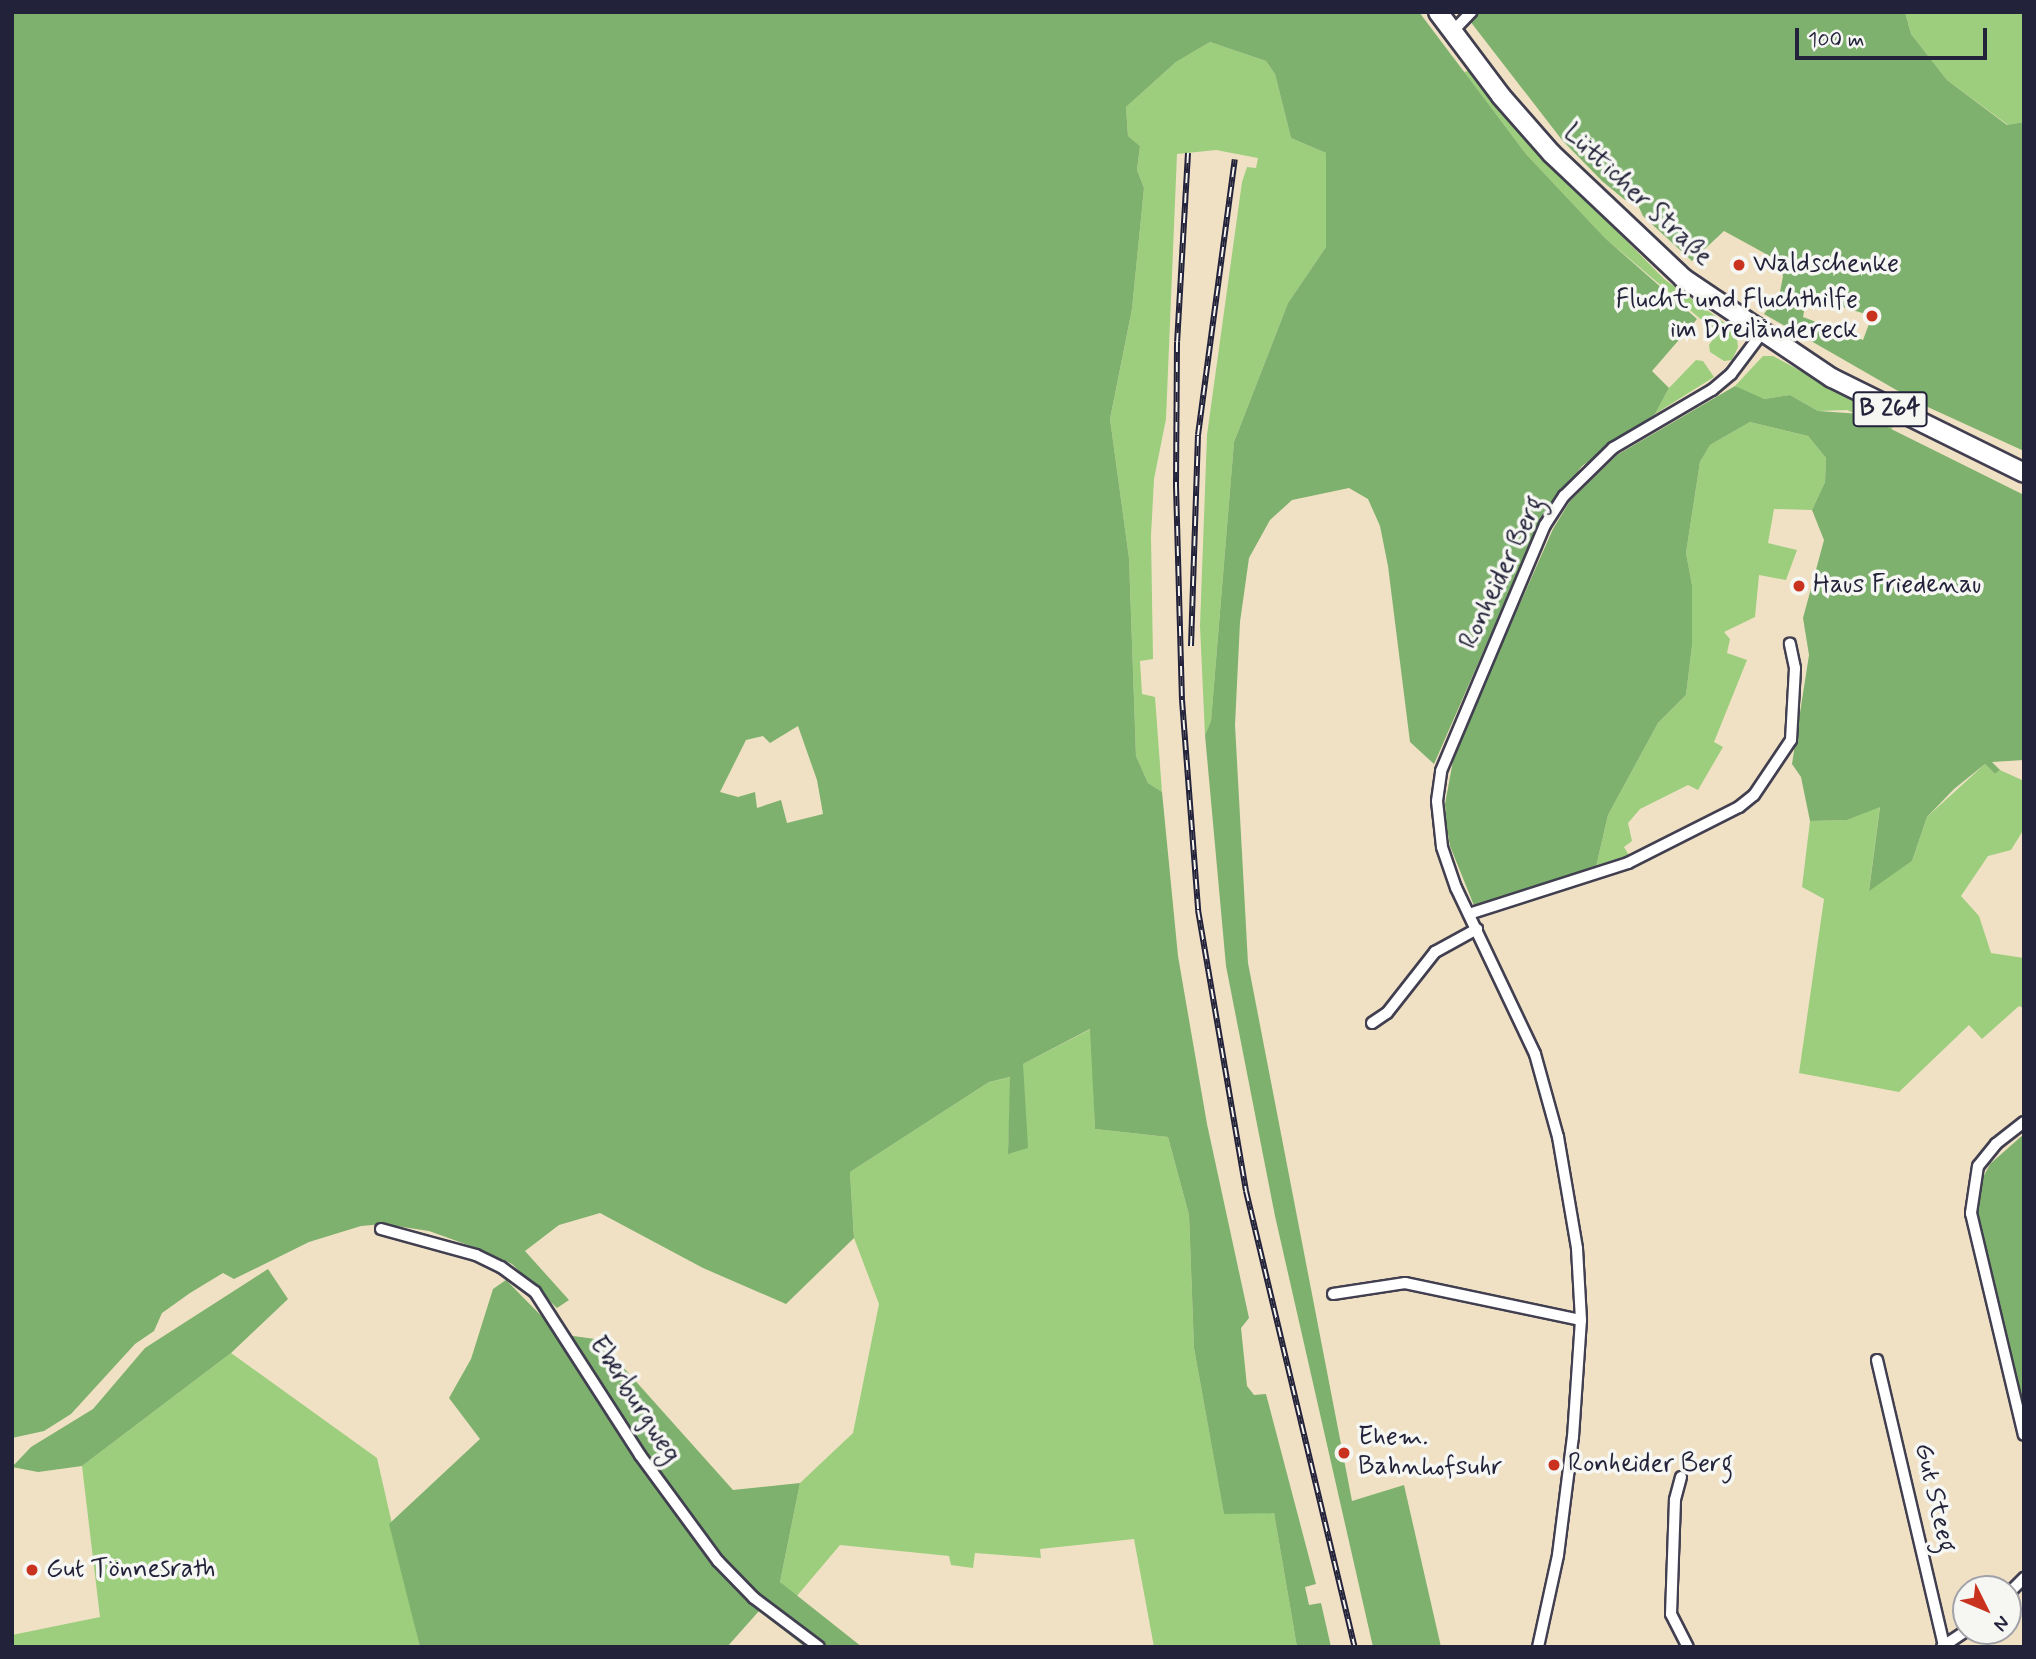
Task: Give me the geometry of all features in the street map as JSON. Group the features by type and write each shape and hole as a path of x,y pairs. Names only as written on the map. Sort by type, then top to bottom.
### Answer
{"main road":[{"name":"Lütticher Straße","path":"1438,12 1501,96 1605,209 1683,278 1761,334 1917,424 2024,472"}],"street":[{"path":"1452,32 1471,12"},
{"name":"Ronheider Berg","path":"1538,1647 1570,1470 1580,1320 1577,1248 1558,1137 1535,1054 1469,914 1440,839 1437,801 1441,771 1545,525 1586,469 1613,447 1712,390 1731,374 1761,334"},
{"path":"1469,914 1628,863 1739,807 1754,795 1791,740 1795,668 1790,644"},
{"path":"1372,1023 1387,1013 1436,952 1477,929"},
{"path":"2024,1122 1996,1144 1978,1166 1971,1213 2024,1435"},
{"name":"Eberburgweg","path":"381,1229 475,1255 501,1267 534,1292 640,1455 718,1560 754,1598 819,1647"},
{"path":"1333,1294 1405,1283 1580,1320"},
{"name":"Gut Steeg","path":"1877,1360 1943,1646"},
{"path":"1681,1477 1675,1500 1671,1614 1688,1647"}],"green space":[{"path":"12,12 1419,12 1526,154 1605,238 1697,319 1652,371 1669,388 1655,414 1582,466 1540,522 1434,764 1410,742 1388,566 1380,526 1368,499 1349,488 1292,500 1270,520 1249,558 1240,622 1235,725 1248,963 1352,1501 1404,1485 1441,1647 1373,1647 1275,1216 1226,966 1205,735 1211,721 1234,442 1288,303 1326,247 1326,153 1291,138 1275,74 1266,61 1210,42 1176,62 1126,107 1128,136 1140,146 1137,170 1144,188 1132,309 1110,419 1129,558 1136,756 1148,783 1162,792 1178,956 1207,1124 1249,1318 1241,1328 1247,1386 1254,1395 1266,1394 1316,1584 1305,1587 1309,1605 1321,1603 1331,1647 1297,1647 1274,1513 1224,1514 1194,1348 1189,1215 1168,1137 1095,1129 1090,1029 1023,1064 1028,1148 1008,1154 1010,1077 989,1082 850,1172 854,1238 786,1304 703,1268 600,1213 559,1225 525,1251 569,1300 557,1308 512,1264 479,1249 429,1231 383,1224 361,1226 309,1242 234,1279 223,1273 190,1293 162,1313 154,1331 135,1344 71,1414 44,1431 12,1438","holes":["798,726 817,780 823,814 787,823 781,800 757,808 755,792 738,797 720,792 746,740 763,736 770,743"]},
{"path":"1463,12 1905,12 1911,34 1947,80 2007,125 2024,122 2024,451 1919,403 1764,314 1780,292 1783,276 1777,260 1724,231 1692,261 1643,216 1637,203 1625,200 1602,181 1562,140","holes":["1807,296 1872,316 1863,340 1803,317"]},
{"path":"1905,12 2024,12 2024,122 2008,125 1947,80 1911,34"},
{"path":"1210,42 1266,61 1275,74 1291,138 1326,153 1326,247 1288,303 1234,442 1211,721 1205,735 1200,626 1207,435 1242,182 1247,167 1256,168 1258,158 1216,150 1177,154 1166,419 1154,479 1151,536 1153,659 1140,661 1142,694 1155,697 1162,792 1148,783 1136,756 1129,558 1110,419 1132,309 1144,188 1137,170 1140,146 1128,136 1126,107 1176,62"},
{"path":"1468,71 1530,142 1664,279 1736,331 1738,347 1732,360 1724,361 1710,352 1709,345 1717,333 1605,238 1526,154 1464,72"},
{"path":"1763,356 1773,356 1896,422 1891,430 1847,410 1818,411 1790,395 1764,399 1748,395 1735,386"},
{"path":"1696,360 1703,361 1714,377 1655,414 1669,388"},
{"path":"1735,386 1764,399 1790,395 1818,411 1861,414 2024,495 2024,760 1992,762 2000,770 1995,774 1985,764 1954,789 1927,817 1912,861 1869,891 1880,807 1847,820 1810,821 1801,777 1792,764 1809,655 1803,618 1824,540 1812,510 1825,482 1826,458 1808,436 1750,422 1710,445 1700,462 1686,553 1692,585 1692,646 1686,695 1658,723 1608,815 1595,871 1475,908 1450,846 1446,823 1445,804 1455,750 1553,529 1570,501 1617,455"},
{"path":"1750,422 1808,436 1826,458 1825,482 1812,510 1774,509 1768,543 1797,550 1786,580 1759,575 1755,617 1724,632 1730,639 1727,653 1747,660 1714,742 1723,747 1698,790 1688,785 1640,809 1628,823 1632,841 1624,847 1630,857 1595,871 1608,815 1658,723 1686,695 1692,646 1692,585 1686,553 1700,462 1710,445"},
{"path":"1985,764 1995,774 2000,770 2024,781 2024,829 2011,850 1988,856 1961,896 1979,916 1991,953 2024,958 2024,1008 2019,1006 1982,1039 1969,1025 1899,1092 1799,1073 1824,899 1802,887 1810,821 1847,820 1880,806 1869,890 1912,861 1927,817"},
{"path":"1091,1029 1095,1129 1168,1137 1189,1215 1194,1348 1224,1513 1274,1513 1297,1647 1154,1647 1134,1539 1040,1549 1041,1558 975,1553 973,1568 951,1565 949,1556 840,1545 796,1597 780,1582 800,1483 853,1433 879,1304 854,1238 850,1172 989,1082 1011,1077 1008,1153 1023,1064"},
{"path":"2024,1134 2024,1419 1977,1210 1980,1183 1990,1164"},
{"path":"268,1269 288,1299 231,1353 82,1466 38,1472 12,1467 31,1447 93,1409 145,1348"},
{"path":"506,1280 559,1334 595,1339 606,1348 733,1490 800,1483 780,1582 862,1647 805,1647 759,1611 727,1647 420,1647 389,1524 480,1439 449,1398 471,1359 493,1289"},
{"path":"231,1353 377,1458 420,1647 12,1647 12,1635 100,1617 82,1466"}],"railway":[{"path":"1188,153 1177,342 1176,486 1182,700 1198,910 1246,1191 1355,1647"},
{"path":"1191,646 1198,435 1235,159"}],"place":[{"name":"Waldschenke","path":"1739,265"},
{"name":"Flucht und Fluchthilfe im Dreiländereck","path":"1872,316"},
{"name":"Haus Friedenau","path":"1799,586"},
{"name":"Ehem. Bahnhofsuhr","path":"1344,1453"},
{"name":"Ronheider Berg","path":"1554,1465"},
{"name":"Gut Tönnesrath","path":"32,1570"}]}
